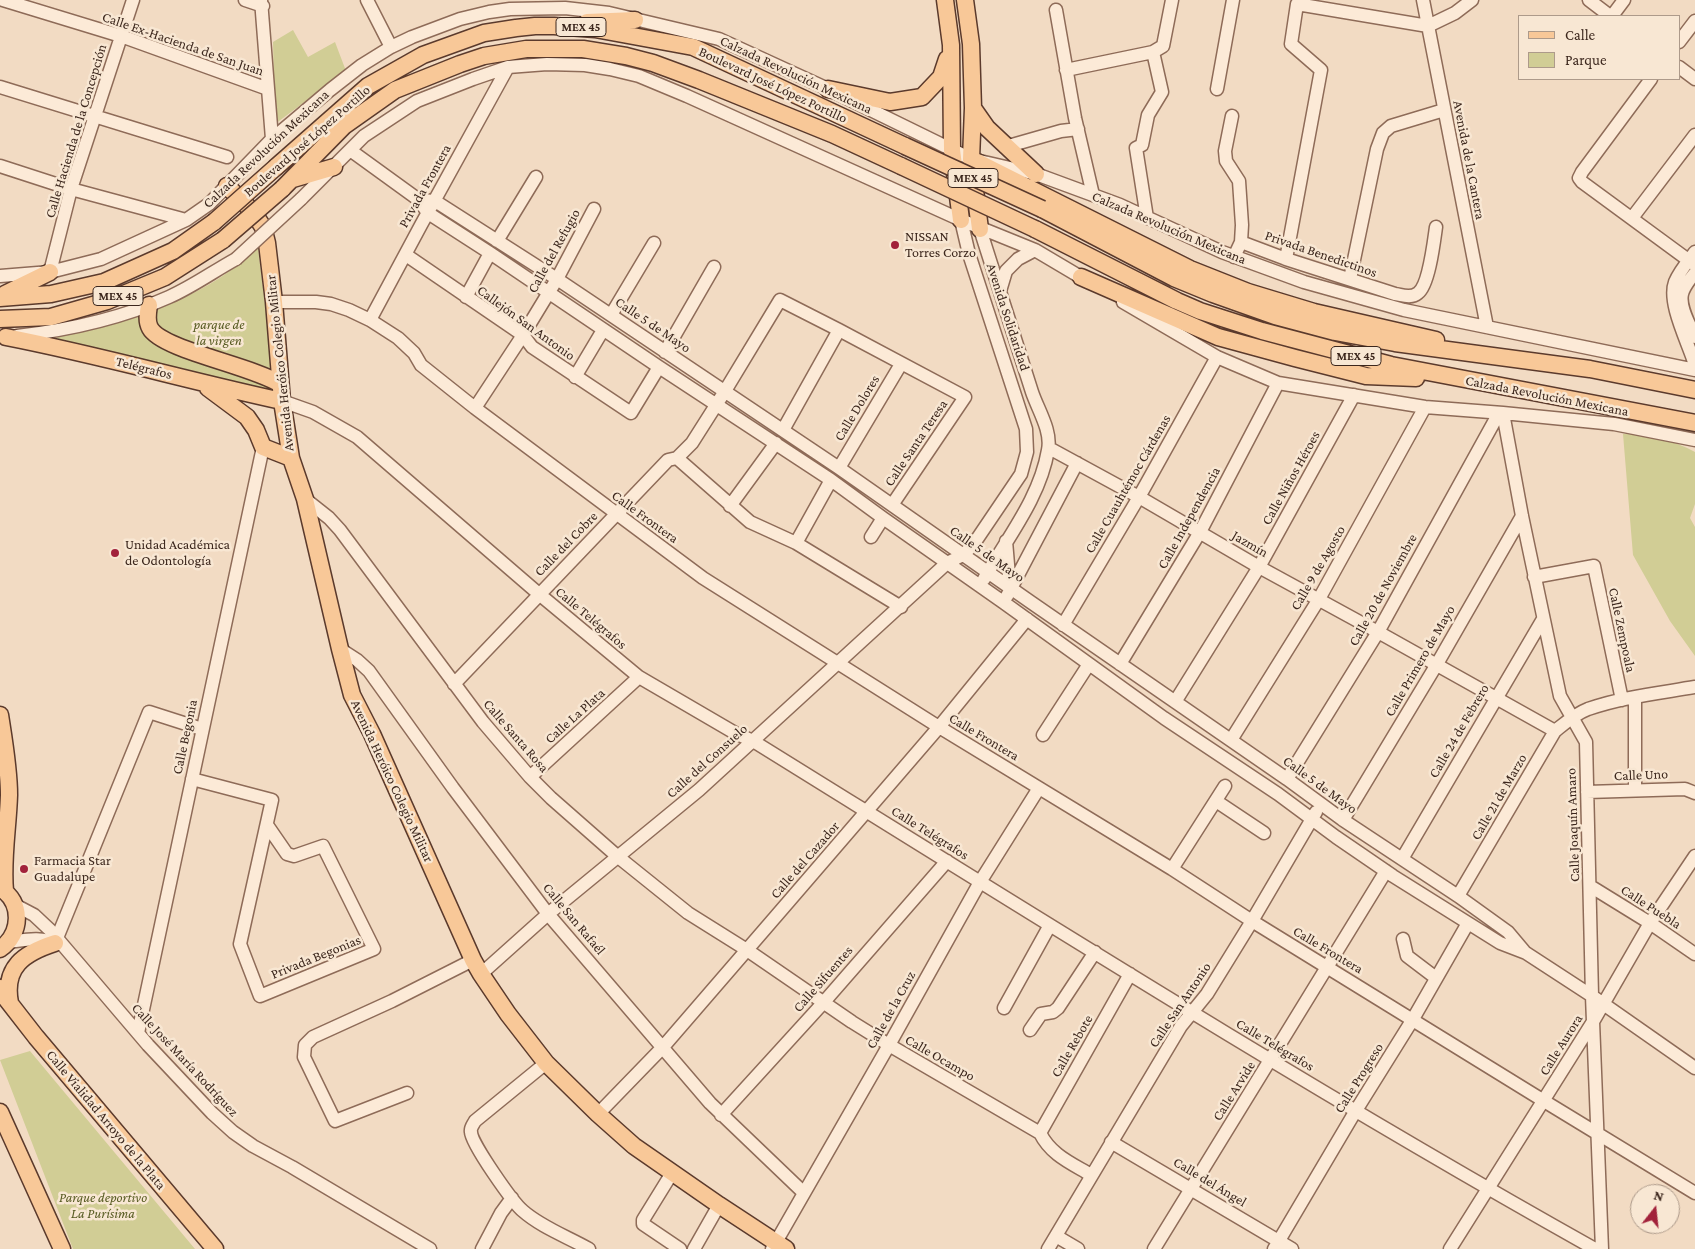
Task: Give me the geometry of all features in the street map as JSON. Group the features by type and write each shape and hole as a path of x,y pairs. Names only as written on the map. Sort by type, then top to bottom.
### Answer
{"main road":[{"name":"Avenida Solidaridad","path":"945,0 951,45 952,150 961,220"},
{"name":"Avenida Solidaridad","path":"965,0 971,44 973,108 971,159 980,229"},
{"path":"554,26 601,20 635,20"},
{"name":"Boulevard José López Portillo","path":"0,297 50,294 104,282 173,251 214,222 368,86 423,55 484,33 516,28 554,26 595,29 694,47 1042,209"},
{"path":"828,89 890,102 922,97 941,78 951,45"},
{"name":"Boulevard José López Portillo","path":"0,320 51,317 107,301 165,277 224,240 286,184 344,126 395,90 430,74 484,56 526,48 583,49 607,52 653,63 832,134 1035,229"},
{"path":"973,108 987,128 1005,147 1036,174"},
{"path":"971,159 1190,269 1248,292 1314,312 1414,334 1496,356"},
{"path":"286,184 334,167"},
{"name":"Avenida Heróico Colegio Militar","path":"227,186 253,212 263,227 267,243 274,302 280,384 291,458 305,499 352,695 372,734 477,967 508,1014 546,1063 598,1114 634,1146 778,1247"},
{"name":"Calzada Revolución Mexicana","path":"1042,209 1174,278 1275,316 1334,332 1395,343 1590,369 1695,390"},
{"name":"Calzada Revolución Mexicana","path":"1035,229 1141,284 1200,311 1262,331 1391,365 1455,378 1617,417 1695,423"},
{"path":"0,297 50,272"},
{"path":"1081,277 1218,337 1295,358 1366,376 1455,378"},
{"path":"149,305 149,327 162,340 261,374 280,384"},
{"name":"Telégrafos","path":"3,338 110,359 203,384 282,401"},
{"path":"203,384 247,417 256,430 263,447 291,458"},
{"path":"0,715 9,794 2,890 15,905 17,914 14,934 4,946"},
{"path":"10,1003 8,993 9,982 17,963 33,950 58,943"},
{"name":"Calle Vialidad Arroyo de la Plata","path":"0,988 1,992 36,1037 215,1249"},
{"path":"0,1112 62,1249"}],"street":[{"name":"Calle Ex-Hacienda de San Juan","path":"3,0 120,36 268,89"},
{"name":"Calle Hacienda de la Concepción","path":"50,272 72,189 133,0"},
{"path":"245,0 262,3 272,139"},
{"path":"367,0 391,47"},
{"path":"1066,70 1153,52 1164,46 1172,0"},
{"path":"1217,89 1233,0"},
{"name":"Avenida de la Cantera","path":"1423,0 1487,327"},
{"path":"1286,259 1321,70 1291,44 1297,4 1428,26 1455,13 1472,0"},
{"path":"1589,0 1610,15"},
{"path":"1612,15 1624,0"},
{"name":"Calzada Revolución Mexicana","path":"0,276 50,272 101,259 186,220 210,204 272,139 362,65 391,47 412,37 489,6 509,4 609,13 719,39 828,89 971,159 1036,174 1093,195 1234,257 1304,282 1404,310 1695,370"},
{"path":"1056,10 1066,70 1093,195"},
{"path":"1680,41 1695,21"},
{"path":"1146,218 1136,148 1142,145 1148,114 1162,92 1153,52"},
{"name":"Calzada Revolución Mexicana","path":"3,338 50,332 112,318 170,297 236,259 301,199 364,136 416,101 473,78 508,67 547,64 584,65 638,76 739,119 980,229 1035,250 1217,358 1278,383 1425,407 1501,413 1617,417 1695,440"},
{"name":"Privada Frontera","path":"370,320 508,67"},
{"path":"1680,68 1695,79"},
{"path":"1650,80 1579,178 1632,218 1693,259 1675,282 1677,295 1695,336"},
{"path":"0,87 227,157"},
{"path":"1350,279 1377,148 1383,133 1391,126 1444,110"},
{"path":"1232,116 1225,151 1226,161 1238,181 1242,225 1241,242 1234,257"},
{"path":"1005,147 1061,131 1078,129"},
{"path":"1632,218 1695,135"},
{"name":"Calle 5 de Mayo","path":"350,150 419,200 428,213 557,279 783,430 1288,779 1343,820 1458,896 1508,932 1526,953"},
{"path":"0,166 72,189 186,220"},
{"path":"466,297 493,247 536,177"},
{"name":"Calle 5 de Mayo","path":"419,200 435,201 548,292 831,480 1172,723 1278,794 1386,871 1500,943 1526,953 1592,996 1695,1068"},
{"name":"Calle del Refugio","path":"475,408 557,279 594,209"},
{"name":"Avenida Solidaridad","path":"947,563 963,555 973,545 1021,474 1027,452 1026,429 969,254 961,220"},
{"name":"Privada Benedictinos","path":"1241,242 1286,259 1408,297 1418,294 1424,286 1430,265 1436,227"},
{"name":"Avenida Solidaridad","path":"980,229 1047,433 1049,448 1041,478 980,586"},
{"path":"611,315 654,243"},
{"path":"1000,290 1006,271 1018,259 1035,250"},
{"name":"Callejón San Antonio","path":"406,255 523,335 532,346 631,413 659,367"},
{"path":"665,352 714,267"},
{"path":"1695,274 1677,295 1675,310 1695,365"},
{"name":"Calle del Cobre","path":"454,684 668,460 677,458 692,443 726,392 780,300 839,330"},
{"name":"Calle Frontera","path":"274,302 332,304 370,320 398,338 414,353 420,365 475,408 703,578 939,727 1695,1193"},
{"path":"575,376 603,330"},
{"path":"783,430 839,330 901,364"},
{"name":"Calle Cuauhtémoc Cárdenas","path":"1063,625 1139,497 1217,358"},
{"name":"Calle Santa Teresa","path":"892,505 965,397 901,364"},
{"name":"Calle Dolores","path":"838,468 901,364"},
{"name":"Calle Independencia","path":"1120,664 1200,532 1278,383"},
{"name":"Calle Niños Héroes","path":"1175,702 1259,567 1354,395"},
{"name":"Calle Telégrafos","path":"282,401 313,412 357,437 539,594 639,677 735,733 753,741 1355,1112 1595,1249"},
{"name":"Calle 9 de Agosto","path":"1231,740 1319,599 1425,407"},
{"name":"Calle Joaquín Amaro","path":"1501,413 1560,696 1586,742 1592,996 1602,1249"},
{"name":"Calle 20 de Noviembre","path":"1288,779 1378,632 1501,413"},
{"path":"730,506 776,443"},
{"name":"Calle Begonia","path":"138,1033 263,447"},
{"name":"Jazmín","path":"1049,448 1555,731"},
{"path":"677,458 750,522 796,543 901,607"},
{"path":"1003,602 1077,463"},
{"path":"796,543 831,480"},
{"name":"Calle Santa Rosa","path":"305,499 329,518 340,530 482,722 530,777 617,856 688,913 747,950"},
{"name":"Calle Primero de Mayo","path":"1343,820 1437,664 1522,516"},
{"path":"871,538 883,518"},
{"path":"1006,541 1010,588"},
{"name":"Calle del Consuelo","path":"407,1093 335,1121 304,1057 305,1045 313,1037 392,1001 477,967 548,914 699,790 947,563"},
{"name":"Calle Zempoala","path":"1534,577 1594,566 1622,700"},
{"name":"Calle del Cazador","path":"598,1114 662,1047 747,950 939,727 1027,619"},
{"name":"Calle 24 de Febrero","path":"1402,859 1543,619"},
{"name":"Calle San Rafaél","path":"340,650 357,660 369,671 453,788 548,914 721,1115 804,1193"},
{"path":"1044,735 1089,664"},
{"name":"Calle La Plata","path":"530,777 639,677"},
{"name":"Calle 21 de Marzo","path":"1458,896 1555,731 1586,709 1622,700 1695,687"},
{"path":"1635,698 1635,790"},
{"path":"4,946 38,938 58,943 149,712 202,729"},
{"name":"Privada Begonias","path":"192,779 272,800 240,944 260,996 374,949 323,846 294,856 287,854 267,825"},
{"path":"1172,870 1225,786"},
{"name":"Calle de la Cruz","path":"778,1247 804,1193 980,882 1039,788"},
{"name":"Calle Uno","path":"1587,792 1685,789 1695,793"},
{"path":"1216,801 1264,833"},
{"name":"Calle San Antonio","path":"1048,1249 1180,1026 1207,994 1321,803"},
{"name":"Calle Aurora","path":"1450,1249 1594,1020 1650,923 1695,856"},
{"name":"Calle Sifuentes","path":"721,1115 824,1002 947,862"},
{"name":"Calle Arvide","path":"1154,1249 1386,871"},
{"name":"Calle Puebla","path":"1590,886 1650,923 1695,954"},
{"name":"Calle José María Rodríguez","path":"15,905 34,915 50,930 58,943 138,1033 212,1113 233,1132 253,1146 430,1249"},
{"name":"Calle Progreso","path":"1277,1245 1355,1112 1413,1019 1468,923"},
{"path":"1004,1008 1050,925"},
{"path":"1403,939 1407,956 1436,978"},
{"name":"Calle Ocampo","path":"747,950 889,1045 1040,1133 1045,1144 1056,1154 1091,1176"},
{"path":"1030,1030 1041,1014 1053,1012 1058,1008 1095,952"},
{"name":"Calle Rebote","path":"1040,1133 1130,974"},
{"path":"546,1063 475,1121 471,1126 470,1132 473,1141 523,1211 590,1249"},
{"name":"Calle del Ángel","path":"1111,1142 1191,1188 1277,1245 1292,1249"},
{"path":"672,1173 642,1224 680,1249"},
{"path":"482,1249 501,1213 512,1198"},
{"path":"694,1249 719,1205"},
{"path":"1056,1236 1078,1249"}],"green space":[{"path":"293,30 308,57 335,42 346,71 275,124 273,42"},
{"name":"parque de la virgen","path":"258,248 277,399 60,341 55,336 97,327 159,308 218,279"},
{"path":"1623,434 1660,438 1695,452 1695,504 1690,518 1695,527 1695,656 1670,621 1633,555"},
{"name":"Parque deportivo La Purísima","path":"30,1051 195,1249 73,1249 0,1060"}],"place":[{"name":"NISSAN Torres Corzo","path":"895,245"},
{"name":"Unidad Académica de Odontología","path":"115,553"},
{"name":"Farmacia Star Guadalupe","path":"24,869"}]}
